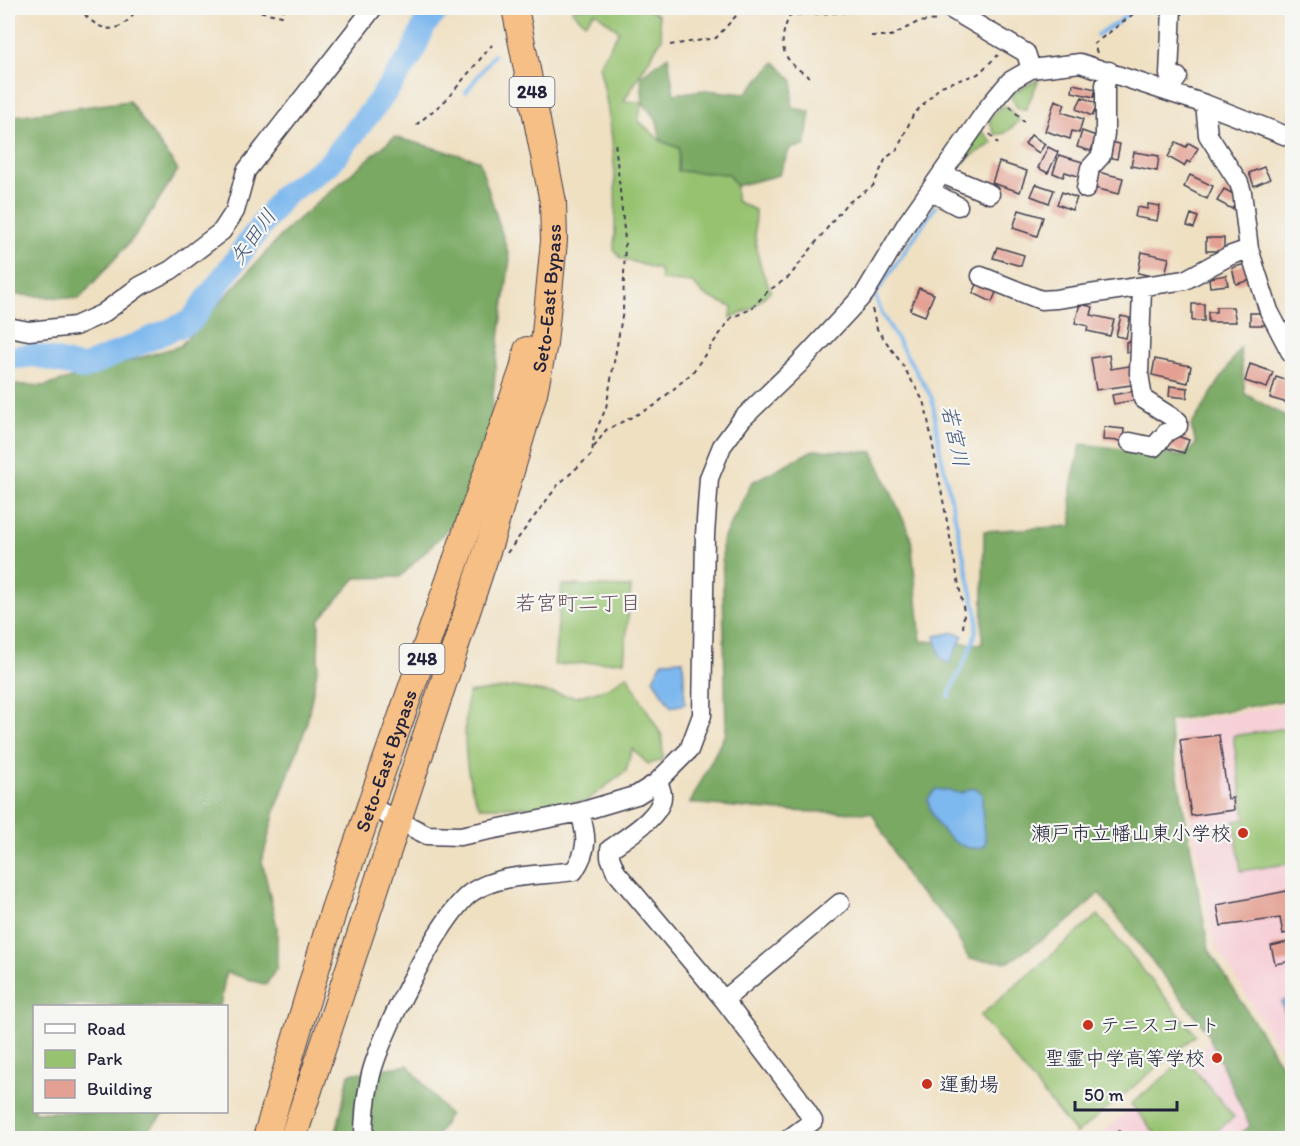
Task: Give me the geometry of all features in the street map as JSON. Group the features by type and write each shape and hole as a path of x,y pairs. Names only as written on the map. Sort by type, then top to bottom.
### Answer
{"highway":[{"name":"Seto-East Bypass","path":"293,1138 488,548 534,393 544,344 554,240 553,202 515,9"},
{"name":"Seto-East Bypass","path":"266,1138 334,909 523,369 538,297 547,175"}],"street":[{"path":"8,327 29,331 75,326 102,314 140,285 171,270 222,231 235,211 246,171 373,8"},
{"path":"1168,92 1178,77 1168,75 1172,8"},
{"path":"946,14 1011,42 1026,53 1031,69"},
{"path":"371,807 428,834 460,836 580,812 638,795 658,781 689,750 702,715 705,535 709,478 722,446 742,419 800,364 865,293 930,191 1010,81 1031,69 1086,64 1205,104 1293,138"},
{"path":"1086,189 1090,168 1101,156 1105,134 1105,85 1109,71"},
{"path":"1205,104 1208,135 1239,183 1242,192 1249,249 1269,311 1293,355"},
{"path":"942,174 990,194"},
{"path":"930,191 958,206"},
{"path":"981,276 1041,300 1142,288 1185,280 1229,256 1249,249"},
{"path":"1130,442 1154,447 1167,432 1178,426 1178,421 1143,399 1139,373 1142,288"},
{"path":"658,781 663,796 659,808 645,823 610,849 610,857 616,872 724,1000 798,1097 813,1121 790,1138"},
{"path":"364,1138 370,1078 396,1009 441,930 471,892 503,879 574,871 585,854 585,830 580,812"},
{"path":"724,1000 840,903"}],"path":[{"path":"79,8 94,26 109,29 128,20 137,8"},
{"path":"243,8 282,16 285,8"},
{"path":"670,45 716,38 743,8"},
{"path":"785,8 790,15"},
{"path":"790,15 895,10 898,8"},
{"path":"1086,64 1097,53 1094,44 1141,8"},
{"path":"871,36 891,36 918,22 946,14"},
{"path":"790,15 786,24 783,51 786,60 795,69 810,77"},
{"path":"594,447 606,430 654,406 692,373 730,318 751,309 768,291 789,277 846,204 873,186 886,158 897,150 913,115 941,86 978,74 1011,42"},
{"path":"416,125 446,100 492,45"},
{"path":"1000,93 1024,122"},
{"path":"488,548 509,554 558,485 592,454 594,435 606,408 623,310 625,240 615,141"},
{"path":"865,293 877,329 902,364 925,404 964,612 963,630"}],"shaded area":[{"name":"瀬戸市立幡山東小学校","path":"1292,704 1292,1066 1289,1065 1214,943 1173,723"},
{"name":"聖霊中学高等学校","path":"1224,1029 1292,1138 1096,1138"}],"green space":[{"path":"574,8 647,8 658,15 662,38 624,101 643,103 638,120 661,141 679,148 678,171 729,174 736,186 736,201 755,210 757,251 762,271 771,290 751,309 731,318 732,307 704,295 693,283 661,280 660,270 621,258 614,250 614,157 599,66 619,31 595,12 585,23 572,11"},
{"path":"668,56 674,94 705,90 745,94 775,62 793,81 792,108 810,111 805,146 790,148 779,175 736,186 728,174 678,171 679,148 661,141 657,121 643,103 641,76"},
{"path":"1039,79 1026,109 1018,109 1011,97 1014,92"},
{"path":"129,101 178,170 136,235 79,299 8,294 8,117"},
{"path":"1006,106 1020,121 1005,133 995,135 989,120 1000,107"},
{"path":"981,130 993,143 958,164"},
{"path":"394,137 479,160 510,259 489,437 472,505 400,577 356,578 319,620 318,665 306,727 275,811 262,861 277,927 277,967 266,985 226,972 220,1005 33,1005 33,1113 165,1113 140,1138 8,1136 8,384 45,386 180,346 290,226"},
{"path":"1240,348 1245,394 1285,416 1292,442 1292,699 1168,721 1209,950 1285,1071 1292,1074 1292,1138 1234,1138 1250,1126 1206,1030 1099,893 1072,919 1009,962 969,959 948,920 911,884 872,813 779,811 690,803 726,732 722,541 752,482 813,450 873,452 911,537 921,641 982,644 984,531 1072,526 1071,486 1081,444 1184,456 1196,444 1191,426"},
{"path":"562,585 631,587 624,661 554,665"},
{"path":"627,675 662,736 663,760 648,764 632,749 626,771 585,802 563,802 541,807 480,807 474,795 467,767 465,720 468,693 514,687 576,697 608,688"},
{"path":"1292,727 1292,863 1241,871 1234,821 1245,819 1233,736"},
{"name":"テニスコート","path":"1098,915 1196,1035 1076,1134 980,1016"},
{"path":"1186,1059 1234,1117 1208,1138 1159,1138 1131,1104"},
{"path":"408,1065 449,1115 436,1138 335,1138 349,1074"}],"water":[{"path":"955,632 963,636 949,664 941,658 935,636"},
{"path":"683,660 685,704 671,707 653,679 663,661"},
{"path":"976,788 982,794 986,842 983,847 973,848 955,842 939,827 928,799 936,789 961,793"},
{"path":"1292,998 1292,1032 1281,1002"}],"building":[{"path":"1073,84 1096,89 1094,97 1072,92"},
{"path":"1082,97 1098,104 1092,116 1076,109"},
{"path":"1055,100 1065,104 1062,112 1083,119 1079,133 1072,131 1070,139 1045,131"},
{"path":"1082,131 1096,136 1091,151 1077,147"},
{"path":"1031,135 1045,144 1039,153 1025,144"},
{"path":"1109,142 1120,144 1117,159 1106,157"},
{"path":"1176,142 1186,147 1189,143 1198,148 1190,163 1187,161 1184,166 1168,157"},
{"path":"1048,147 1058,152 1048,173 1038,168"},
{"path":"1134,152 1159,156 1157,171 1131,166"},
{"path":"1059,155 1086,163 1081,177 1065,172 1063,177 1053,173"},
{"path":"999,162 1027,171 1020,192 992,183"},
{"path":"1264,167 1270,179 1254,186 1249,173"},
{"path":"1098,172 1123,178 1119,194 1094,188"},
{"path":"1190,175 1213,186 1207,199 1184,187"},
{"path":"1036,184 1054,190 1049,203 1031,196"},
{"path":"1224,189 1239,197 1232,209 1217,201"},
{"path":"1062,192 1077,198 1072,210 1057,204"},
{"path":"1148,204 1160,206 1157,221 1135,217 1137,207 1148,209"},
{"path":"1019,210 1043,217 1037,236 1013,228"},
{"path":"1191,214 1198,217 1194,228 1187,226"},
{"path":"1206,238 1224,238 1224,251 1206,251"},
{"path":"997,247 1024,255 1021,266 993,258"},
{"path":"1142,252 1169,258 1164,279 1138,273"},
{"path":"1248,263 1252,280 1236,284 1232,268"},
{"path":"1226,275 1228,285 1210,287 1209,278"},
{"path":"979,281 997,290 992,302 973,293"},
{"path":"919,288 934,294 925,316 910,310"},
{"path":"1080,304 1093,307 1091,315 1114,320 1110,336 1087,331 1088,326 1075,323"},
{"path":"1192,304 1204,304 1204,321 1192,321"},
{"path":"1216,307 1233,307 1236,322 1208,322 1208,312 1216,312"},
{"path":"1250,313 1266,313 1266,325 1250,325"},
{"path":"1121,316 1130,318 1126,338 1116,336"},
{"path":"1136,341 1137,352 1126,352 1126,342"},
{"path":"1109,355 1111,369 1135,365 1138,384 1096,390 1091,358"},
{"path":"1155,359 1191,366 1188,383 1152,375"},
{"path":"1250,364 1273,372 1267,388 1245,381"},
{"path":"1276,377 1292,382 1291,404 1270,398"},
{"path":"1170,386 1188,388 1187,398 1169,396"},
{"path":"1135,391 1136,400 1114,404 1112,395"},
{"path":"1104,427 1124,429 1123,441 1103,440"},
{"path":"1171,434 1189,440 1184,453 1167,448"},
{"path":"1219,735 1228,799 1233,798 1234,810 1191,816 1180,740"},
{"path":"1292,890 1292,932 1283,934 1280,918 1221,926 1217,905"},
{"path":"1292,941 1292,961 1275,964 1271,946"},
{"path":"1119,1131 1126,1138 1110,1138"}],"waterway":[{"name":"矢田川","path":"8,358 34,355 83,368 191,321 283,196 329,164 376,105 411,56 425,24 439,8"},
{"name":"若宮川","path":"1097,35 1117,23 1133,8"},
{"path":"466,92 494,55"},
{"name":"若宮川","path":"935,207 875,295 882,314 932,398 940,450 977,616 971,647 949,696"}],"place":[{"name":"瀬戸市立幡山東小学校","path":"1243,833"},
{"name":"テニスコート","path":"1088,1025"},
{"name":"聖霊中学高等学校","path":"1217,1058"},
{"name":"運動場","path":"927,1084"}],"district":[{"name":"若宮町二丁目","path":"578,603"}]}
